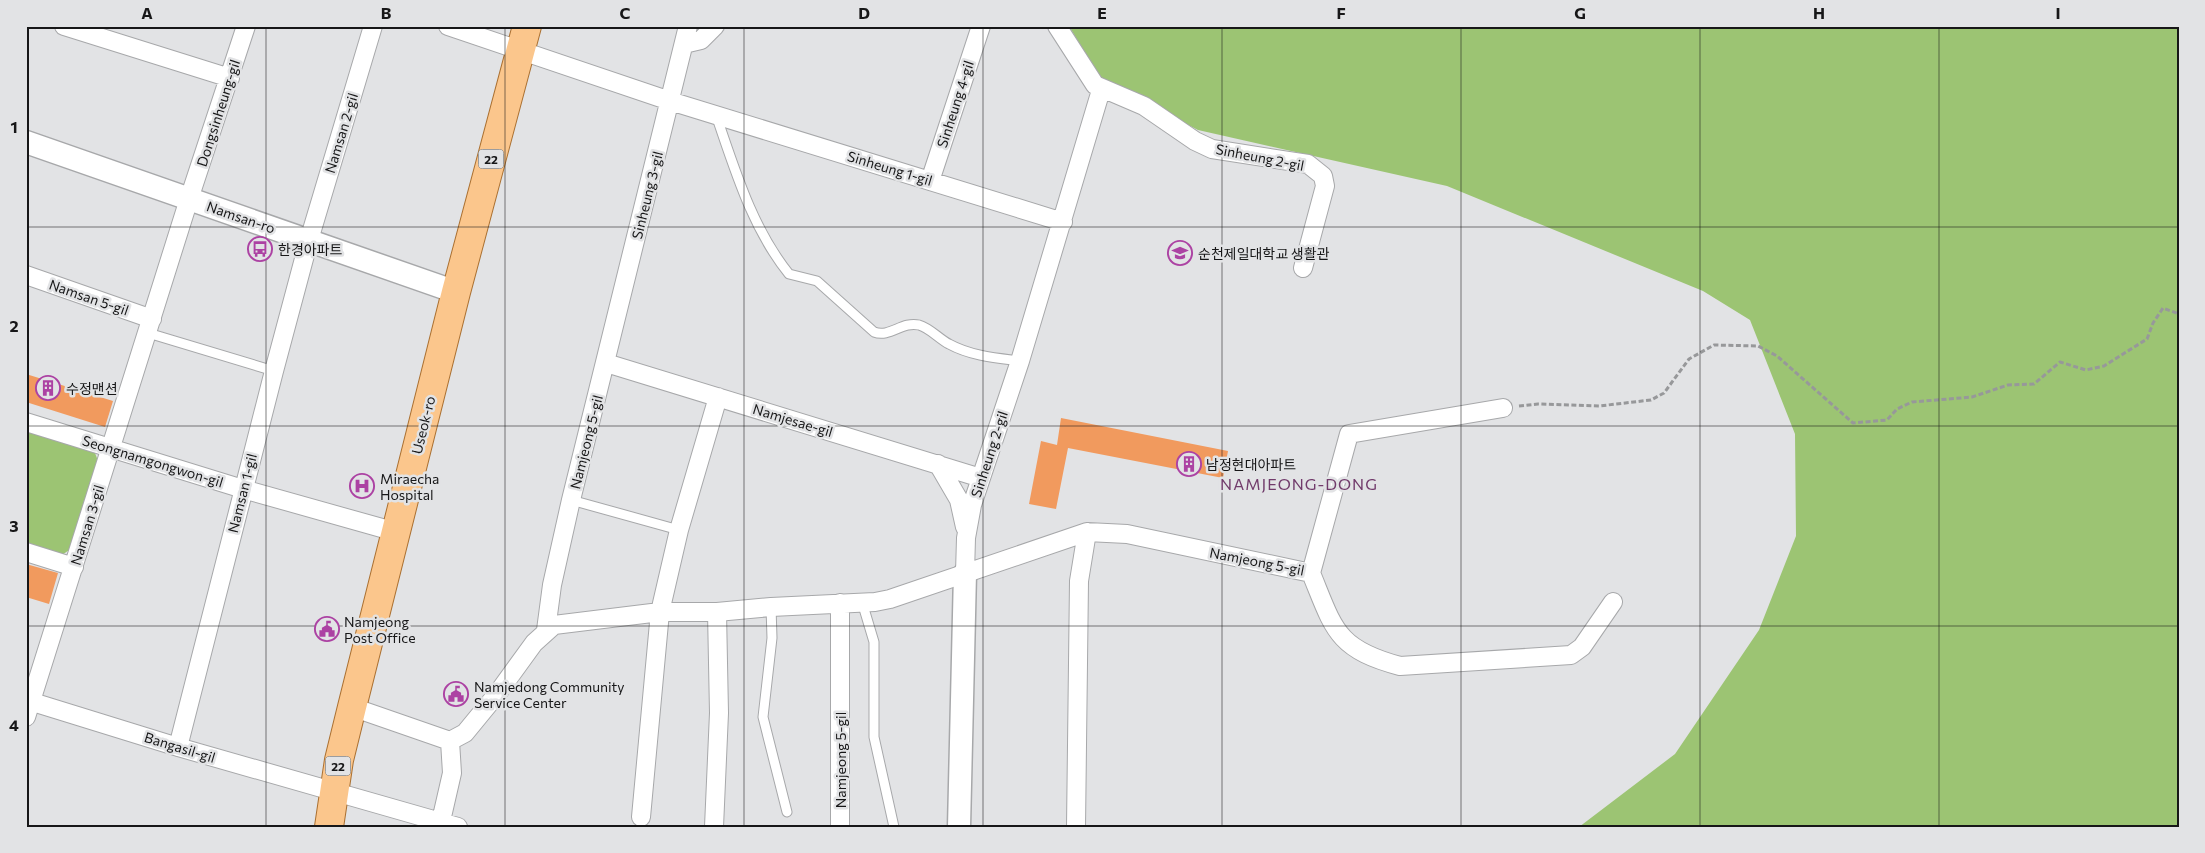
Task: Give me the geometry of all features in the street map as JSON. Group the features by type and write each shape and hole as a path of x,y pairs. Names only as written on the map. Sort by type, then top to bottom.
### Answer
{"main road":[{"name":"Useok-ro","path":"329,827 333,792 352,707 456,292 524,39"}],"street":[{"path":"64,26 230,78"},
{"name":"Dongsinheung-gil","path":"189,198 246,26"},
{"name":"Namsan 2-gil","path":"309,240 373,26"},
{"name":"Sinheung 1-gil","path":"448,26 524,39 670,101 1063,222"},
{"name":"Sinheung 3-gil","path":"606,363 688,26"},
{"path":"684,44 701,40 715,26"},
{"name":"Sinheung 4-gil","path":"930,181 981,26"},
{"path":"1057,26 1095,85 1101,90"},
{"name":"Sinheung 2-gil","path":"965,573 966,534 981,478 1063,222 1101,90 1144,106 1195,141 1212,149 1308,164 1323,176 1325,186 1303,268"},
{"name":"Namsan-ro","path":"26,142 456,292"},
{"name":"Namsan 3-gil","path":"28,706 74,567 189,198"},
{"name":"Namsan 1-gil","path":"178,747 243,489 309,240"},
{"name":"Namsan 5-gil","path":"26,275 150,326"},
{"name":"Namjesae-gil","path":"606,363 981,478"},
{"name":"Namjeong 5-gil","path":"571,500 606,363"},
{"path":"641,817 660,612 679,530 718,397"},
{"name":"Namjeong 5-gil","path":"546,630 554,625 660,612 717,612 862,602 890,598 1087,532 1127,534 1311,573 1349,434 1503,408"},
{"name":"Seongnamgongwon-gil","path":"26,422 243,489 396,532"},
{"path":"938,464 960,500 966,534"},
{"path":"352,707 450,741 465,733 546,630 552,585 571,500"},
{"path":"1076,827 1078,581 1087,532"},
{"path":"26,552 74,567"},
{"path":"959,827 965,573"},
{"path":"1311,573 1338,632 1353,649 1379,660 1400,666 1571,655 1582,647 1613,602"},
{"name":"Namjeong 5-gil","path":"840,603 840,827"},
{"path":"714,827 719,714 717,612"},
{"name":"Bangasil-gil","path":"28,706 458,827"},
{"path":"441,821 452,772 450,741"}],"lane":[{"path":"716,115 743,195 776,255 789,274 817,281 874,332 881,335 905,326 918,325 948,344 970,353 1020,361"},
{"path":"150,326 274,372"},
{"name":"Namjeong 5-gil","path":"571,500 679,530"},
{"path":"862,602 874,642 874,737 894,827"},
{"path":"771,607 772,638 763,717 787,812"}],"path":[{"path":"1503,408 1538,404 1599,406 1651,400 1664,393 1689,359 1714,345 1758,346 1777,356 1853,423 1887,420 1898,409 1912,402 1972,397 2008,385 2034,384 2060,362 2086,370 2104,366 2147,339 2153,323 2163,308 2179,314"}],"green space":[{"path":"1069,26 2179,26 2179,827 1579,827 1675,754 1759,630 1796,536 1795,434 1750,320 1703,291 1447,186 1198,130 1101,80"},
{"path":"26,431 95,453 100,466 72,548 62,555 26,543"}],"building":[{"name":"수정맨션","path":"26,374 113,401 105,427 26,402"},
{"name":"남정현대아파트","path":"1061,418 1228,451 1223,478 1068,448 1056,509 1029,504 1041,441 1057,445"},
{"path":"26,564 58,573 49,604 26,597"}],"place":[{"name":"한경아파트","path":"260,249"},
{"name":"순천제일대학교 생활관","path":"1180,253"},
{"name":"수정맨션","path":"48,388"},
{"name":"남정현대아파트","path":"1189,464"},
{"name":"Miraecha Hospital","path":"362,486"},
{"name":"Namjeong Post Office","path":"327,629"},
{"name":"Namjedong Community Service Center","path":"456,694"}],"district":[{"name":"NAMJEONG-DONG","path":"1299,483"}]}
